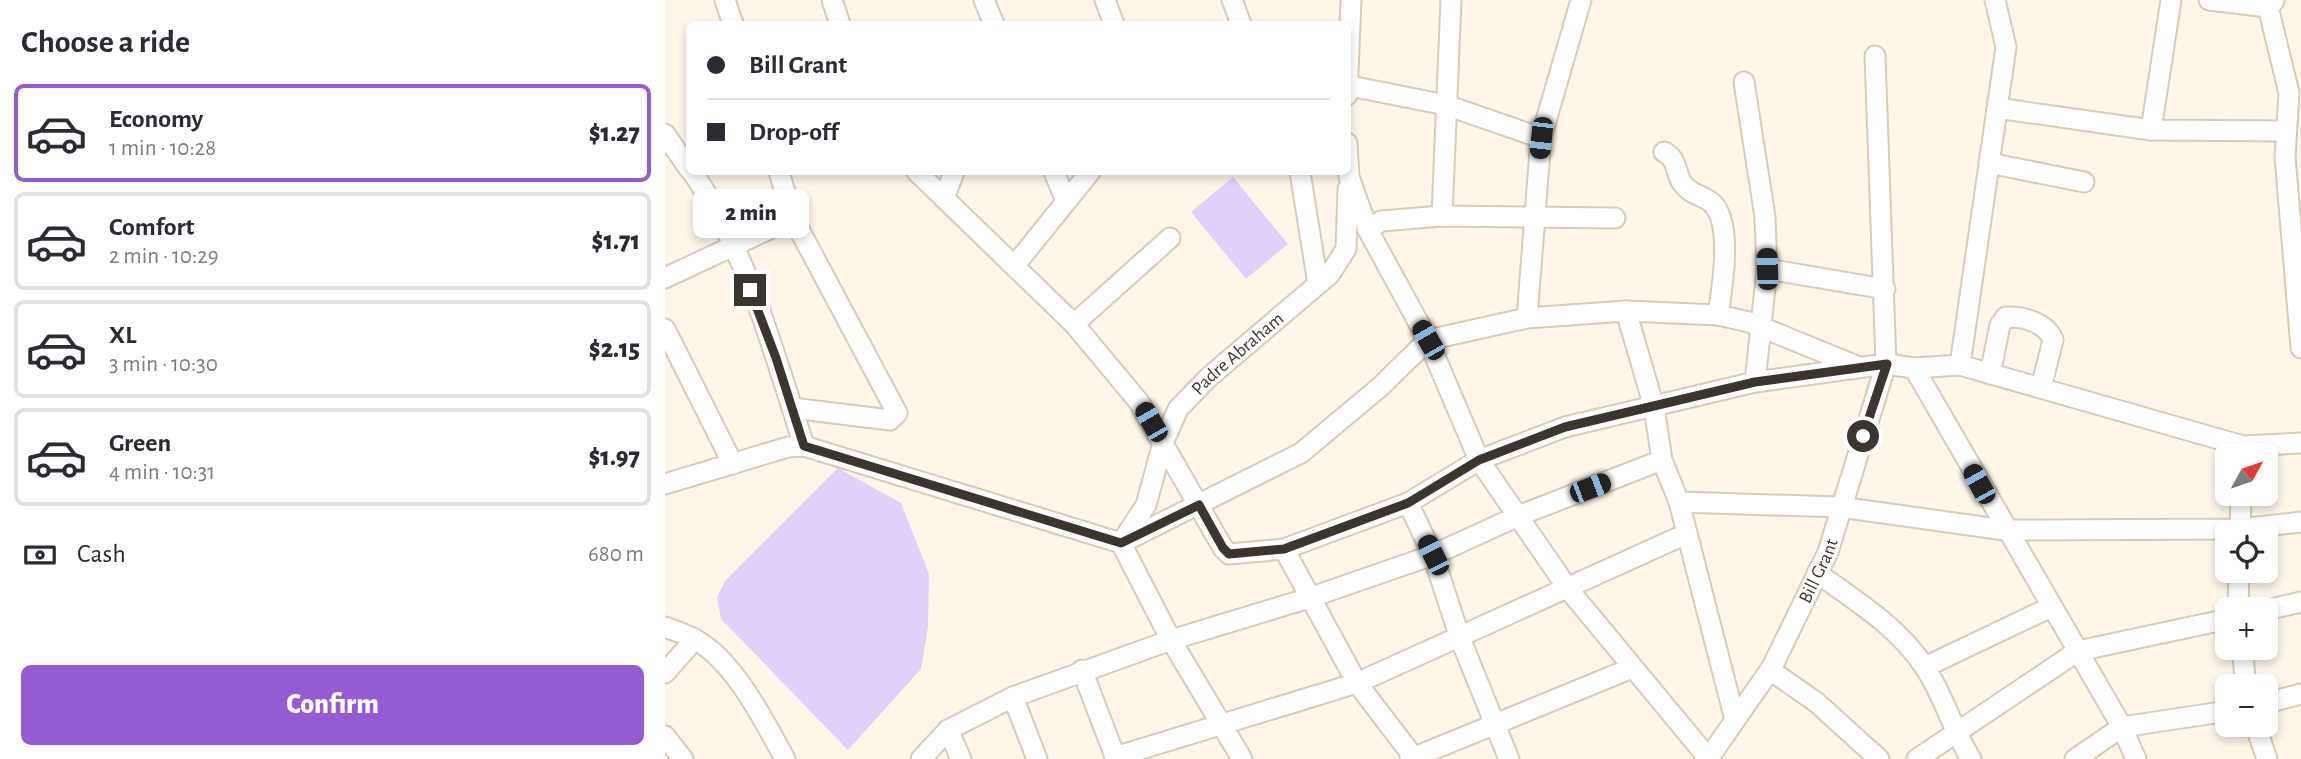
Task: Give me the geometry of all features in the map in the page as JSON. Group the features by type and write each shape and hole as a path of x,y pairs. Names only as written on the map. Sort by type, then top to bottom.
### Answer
{"street":[{"path":"726,0 732,21"},
{"path":"832,0 839,21"},
{"path":"984,0 993,21"},
{"path":"1105,0 1113,21"},
{"path":"1232,0 1240,21"},
{"path":"1351,0 1351,21"},
{"path":"1442,216 1451,0"},
{"path":"1527,318 1541,138 1580,0"},
{"path":"1960,365 2005,47 1995,0"},
{"path":"2151,130 2171,0"},
{"path":"2209,0 2268,2 2295,88 2286,131 2295,186 2301,348"},
{"name":"Bill Grant","path":"1709,759 1770,670 1828,552 1887,364 1875,56"},
{"path":"1744,82 1765,217 1767,269 1755,382"},
{"path":"1351,91 1446,105 1541,138"},
{"path":"1997,108 2151,130 2286,131"},
{"path":"665,134 686,163"},
{"path":"1664,152 1675,162 1685,187 1708,200 1721,215 1725,270 1718,315"},
{"path":"1989,163 2084,182"},
{"path":"695,175 709,195 732,245 776,358 804,446"},
{"path":"780,175 793,218 897,413 890,420 792,408"},
{"path":"920,175 1075,324 1139,402 1223,548 1229,554 1284,549 1408,503 1479,460 1565,427 1755,382 1887,364 1913,368 1960,365 2216,443"},
{"path":"945,196 953,175"},
{"path":"1055,175 1066,201"},
{"path":"1015,265 1088,175"},
{"path":"1300,175 1318,284"},
{"path":"1349,177 1368,230 1428,340 1479,460 1569,590 1709,759"},
{"name":"Padre Abraham","path":"1121,543 1146,505 1163,443 1178,408 1209,377 1330,274 1346,249 1349,177"},
{"path":"1368,230 1381,222 1442,216 1615,218"},
{"path":"665,278 793,218"},
{"path":"1075,324 1170,238"},
{"path":"1767,269 1885,289"},
{"path":"1626,311 1654,407 1662,460 1679,502 1735,720"},
{"path":"665,484 788,447 804,446 1121,543 1301,453 1380,387 1428,340 1527,318 1626,311 1718,315 1760,327 1860,368"},
{"path":"1990,374 2000,325 2006,317 2015,317 2047,328 2051,333 2053,340 2041,388"},
{"path":"665,329 733,464"},
{"path":"1913,368 2122,727 2136,759"},
{"path":"2279,446 2301,443"},
{"path":"921,759 949,730 1013,697 1082,670 1309,598 1433,555 1518,516 1662,460"},
{"path":"1679,502 1840,507 2005,530 2215,531"},
{"path":"1408,503 1433,555 1460,638 1509,759"},
{"path":"2278,525 2301,522"},
{"path":"1082,670 1116,758 1357,683 1569,590 1686,534"},
{"path":"1121,543 1171,640 1242,759"},
{"path":"1284,549 1357,683 1413,758 1632,668"},
{"path":"1817,573 1891,626 1925,667 1955,733 1971,759"},
{"path":"2278,607 2301,602"},
{"path":"1925,667 2051,607"},
{"path":"1917,759 2078,652 2215,622"},
{"path":"665,627 695,639 723,663 752,701 785,759"},
{"path":"665,673 695,639"},
{"path":"1770,670 1816,702 1879,759"},
{"path":"2278,700 2301,694"},
{"path":"1013,697 1037,759"},
{"path":"2075,759 2122,727 2215,713"},
{"path":"949,730 961,759"},
{"path":"665,736 683,759"},
{"path":"2259,737 2267,759"}],"shaded area":[{"path":"1233,177 1288,244 1246,279 1191,212"},
{"path":"838,468 901,503 929,574 928,627 921,669 848,750 721,619 717,598 725,581"}],"route":[{"path":"750,290 776,358 804,446 1121,543 1199,505 1229,554 1284,549 1321,533 1408,503 1479,460 1565,427 1755,382 1887,364 1863,436"}]}
